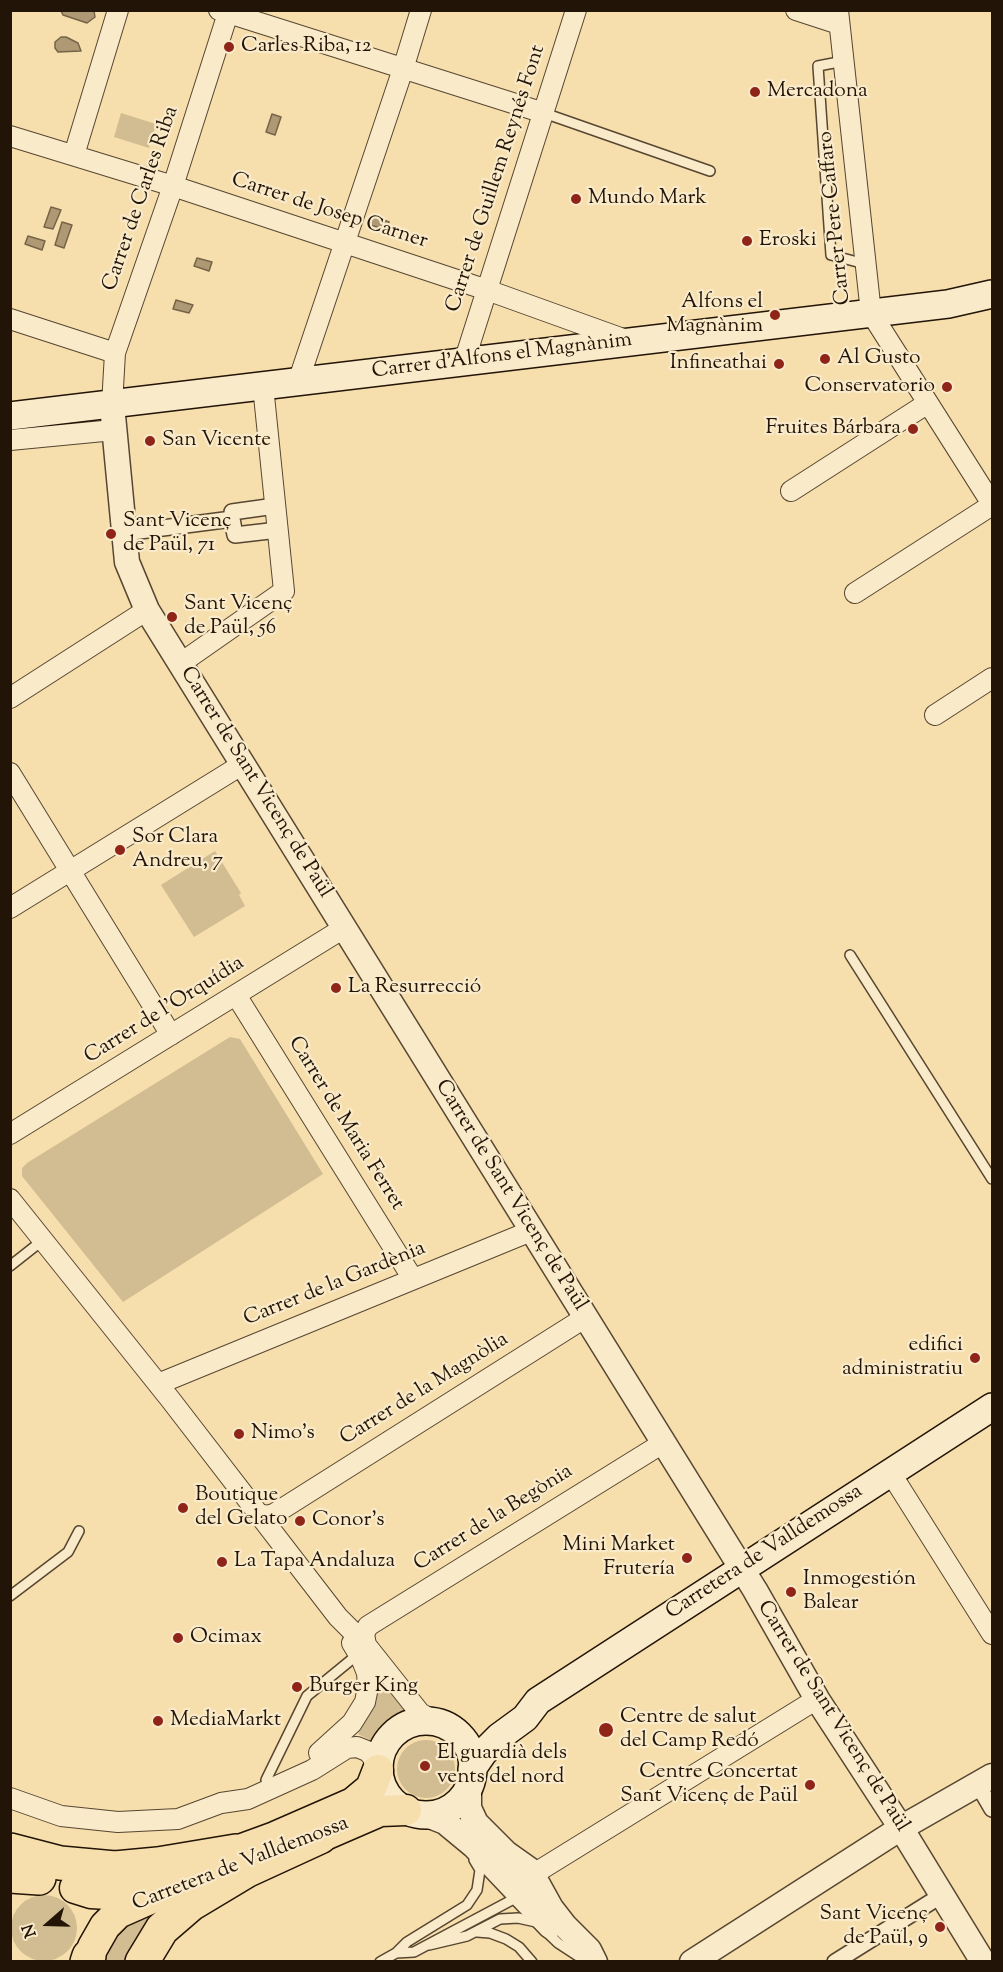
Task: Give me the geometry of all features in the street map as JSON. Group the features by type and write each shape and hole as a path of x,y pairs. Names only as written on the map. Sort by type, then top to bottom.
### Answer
{"highway":[{"path":"142,1962 162,1929 182,1911 246,1871 320,1837"},
{"path":"10,1850 60,1863 115,1868 134,1868 236,1851"}],"main road":[{"name":"Carrer d'Alfons el Magnànim","path":"10,416 113,417 263,386 948,304 993,294"},
{"name":"Carretera de Valldemossa","path":"445,1726 463,1732 476,1730 517,1706 538,1701 993,1407"},
{"name":"Carretera de Valldemossa","path":"471,1777 483,1753 499,1737 525,1718 538,1701"},
{"path":"415,1723 445,1726 466,1746 471,1777 462,1798 450,1809 416,1813 398,1806 387,1794 378,1770 382,1751 395,1733 415,1723"},
{"name":"Carretera de Valldemossa","path":"20,1882 57,1879 90,1893 116,1893 275,1837 353,1803 371,1788 378,1770"},
{"name":"Carretera de Valldemossa","path":"88,1956 105,1926 125,1910 264,1855 320,1837 380,1811 392,1809 416,1813"},
{"path":"75,1888 86,1899 95,1917 96,1930 88,1956"}],"street":[{"path":"74,155 118,10"},
{"path":"298,382 421,10"},
{"name":"Carrer de Guillem Reynés Font","path":"464,362 576,10"},
{"path":"796,10 838,17"},
{"path":"226,11 544,113"},
{"name":"Carrer de Carles Riba","path":"113,417 115,353 174,186 226,11"},
{"name":"Carrer Pere Caffaro","path":"838,17 871,313"},
{"name":"Carrer de Josep Carner","path":"10,136 174,186 488,290 630,342"},
{"path":"855,593 993,504 871,313"},
{"path":"10,319 115,353"},
{"path":"181,663 284,591 263,386"},
{"path":"791,491 928,403"},
{"name":"Carrer d'Alfons el Magnànim","path":"10,440 113,417"},
{"name":"Carrer de Sant Vicenç de Paül","path":"113,417 127,562 147,610 742,1569 817,1699 901,1827 942,1895 976,1959"},
{"path":"275,506 232,512 232,519 235,536 278,530"},
{"path":"123,532 232,519"},
{"path":"10,698 147,610"},
{"path":"935,715 993,678"},
{"path":"10,908 243,764"},
{"path":"10,773 171,1035"},
{"name":"Carrer de l'Orquídia","path":"10,1134 345,928"},
{"name":"Carrer de Maria Ferret","path":"236,995 413,1279"},
{"path":"10,1199 158,1384 359,1645 420,1713 445,1726"},
{"name":"Carrer de la Gardènia","path":"158,1384 531,1231"},
{"name":"Carrer de la Magnòlia","path":"257,1513 266,1516 274,1514 586,1317"},
{"name":"Carrer de la Begònia","path":"359,1645 368,1626 663,1443"},
{"path":"890,1472 993,1634"},
{"path":"10,1798 62,1816 118,1822 178,1819 221,1803 315,1755 344,1732 357,1716 367,1696 368,1680 359,1645"},
{"path":"525,1884 817,1699"},
{"path":"221,1803 248,1799 312,1770 340,1751 352,1747 367,1751 372,1756 378,1770"},
{"path":"471,1777 469,1808 476,1823 506,1853 525,1866 525,1884"},
{"path":"692,1962 901,1827 985,1781 993,1809"},
{"path":"416,1813 446,1822 459,1835 525,1884 589,1950 587,1960"},
{"path":"835,1962 942,1895"}],"lane":[{"path":"844,61 818,66 831,255 865,264"},
{"path":"544,113 710,171"},
{"path":"850,955 993,1179"},
{"path":"10,1266 43,1240"},
{"path":"10,1596 68,1552 79,1531"},
{"path":"266,1780 307,1696 351,1660 359,1645"},
{"path":"380,1962 396,1953 407,1942 462,1911 477,1890 480,1870 459,1835"},
{"path":"396,1953 414,1952 429,1945 510,1901 525,1884"},
{"path":"429,1945 467,1936 500,1919 524,1919 536,1922 558,1943 587,1960"},
{"path":"475,1932 484,1932 506,1939 532,1962"}],"shaded area":[{"path":"61,11 94,11 95,17 87,23 63,15"},
{"path":"61,37 78,43 81,51 58,52 55,42"},
{"path":"121,113 156,124 149,148 114,137"},
{"path":"272,114 281,117 275,135 266,132"},
{"path":"51,207 61,210 53,229 44,227"},
{"path":"373,216 389,222 387,230 370,225"},
{"path":"62,222 72,225 64,248 55,245"},
{"path":"28,236 45,241 42,250 25,244"},
{"path":"197,258 212,262 209,271 194,266"},
{"path":"176,300 193,305 189,313 173,309"},
{"path":"215,851 241,893 239,895 245,906 194,937 161,885"},
{"path":"230,1037 240,1039 323,1174 123,1302 22,1176 22,1168"},
{"path":"375,1670 410,1714 390,1727 376,1743 358,1734 371,1711"},
{"path":"420,1740 432,1740 447,1748 455,1763 455,1775 447,1790 432,1798 420,1798 405,1790 397,1775 397,1763 405,1748"},
{"path":"37,1895 51,1895 63,1900 72,1909 77,1928 75,1941 68,1952 51,1961 37,1961 25,1956 16,1947 11,1935 11,1921 16,1909 25,1900"},
{"path":"159,1906 131,1961 99,1962 111,1935"}],"place":[{"name":"Carles Riba, 12","path":"229,47"},
{"name":"Mercadona","path":"755,92"},
{"name":"Mundo Mark","path":"576,199"},
{"name":"Eroski","path":"747,241"},
{"name":"Alfons el Magnànim","path":"775,315"},
{"name":"Al Gusto","path":"825,359"},
{"name":"Infineathai","path":"779,364"},
{"name":"Conservatorio","path":"947,387"},
{"name":"Fruites Bárbara","path":"913,429"},
{"name":"San Vicente","path":"150,441"},
{"name":"Sant Vicenç de Paül, 71","path":"111,534"},
{"name":"Sant Vicenç de Paül, 56","path":"172,617"},
{"name":"Sor Clara Andreu, 7","path":"120,850"},
{"name":"La Resurrecció","path":"336,988"},
{"name":"edifici administratiu","path":"975,1358"},
{"name":"Nimo's","path":"239,1434"},
{"name":"Boutique del Gelato","path":"183,1508"},
{"name":"Conor's","path":"300,1521"},
{"name":"Mini Market Frutería","path":"687,1558"},
{"name":"La Tapa Andaluza","path":"222,1562"},
{"name":"Inmogestión Balear","path":"791,1592"},
{"name":"Ocimax","path":"178,1638"},
{"name":"Burger King","path":"297,1687"},
{"name":"MediaMarkt","path":"158,1721"},
{"name":"Centre de salut del Camp Redó","path":"606,1730"},
{"name":"El guardià dels vents del nord","path":"425,1766"},
{"name":"Centre Concertat Sant Vicenç de Paül","path":"810,1785"},
{"name":"Sant Vicenç de Paül, 9","path":"940,1927"}]}
